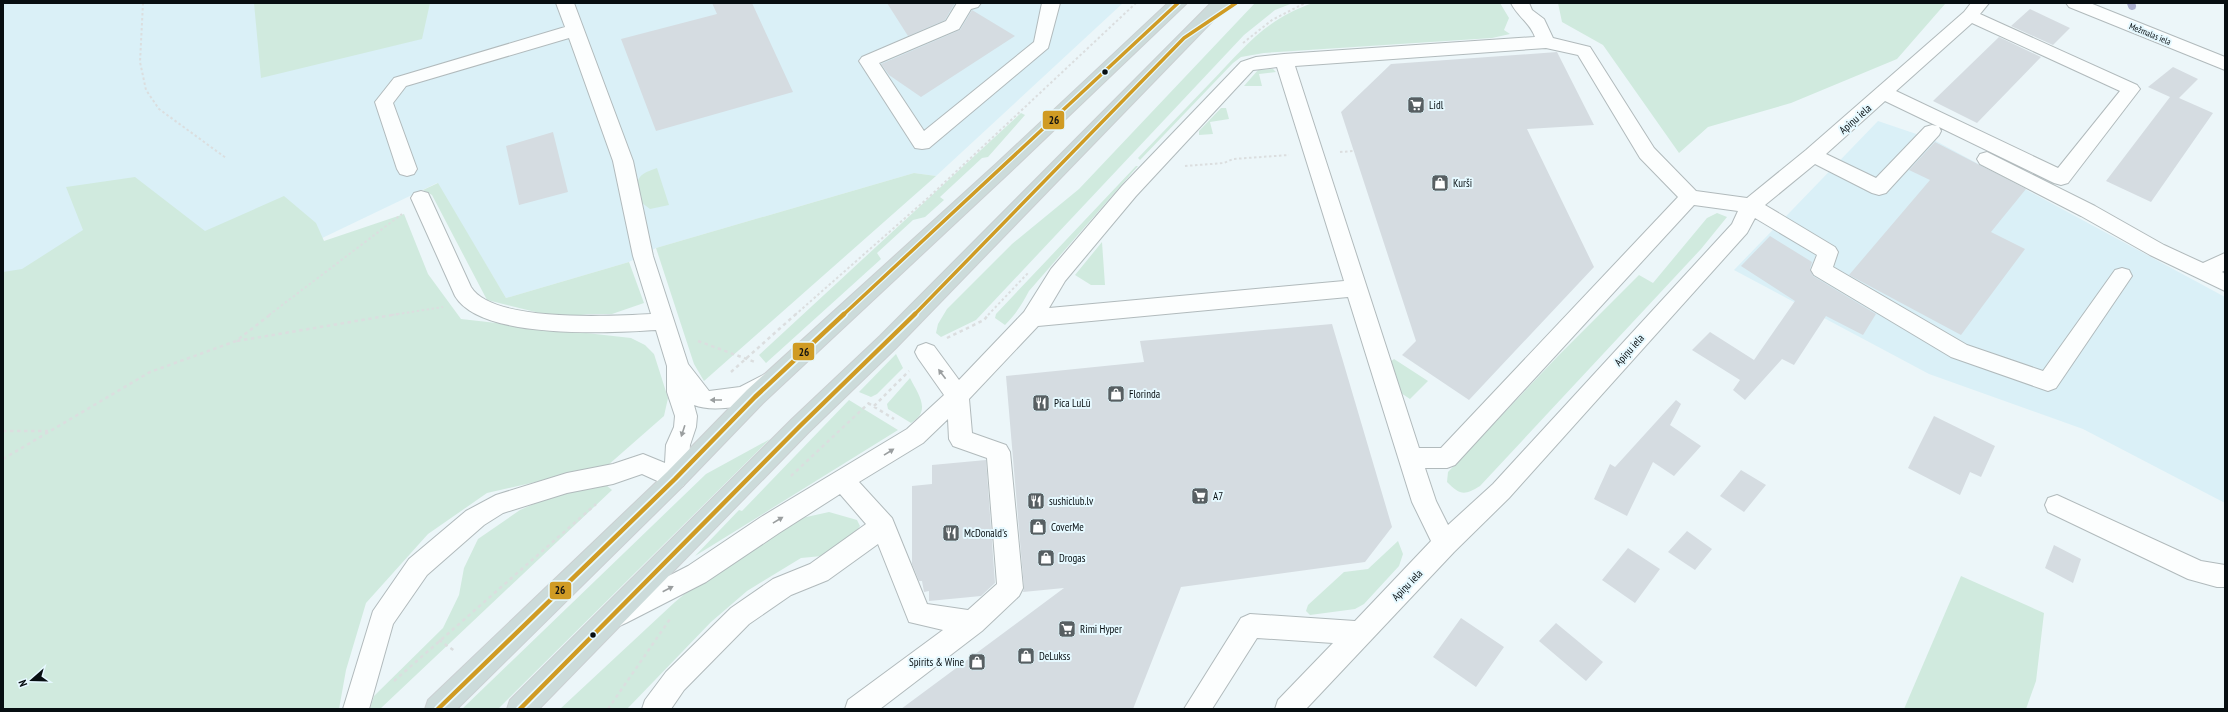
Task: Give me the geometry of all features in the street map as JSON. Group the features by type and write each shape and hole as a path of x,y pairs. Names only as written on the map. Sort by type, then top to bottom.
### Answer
{"highway":[{"path":"438,709 675,480 709,441 777,376 1025,148 1178,3"},
{"path":"520,709 800,426 888,342 1184,38 1220,3"},
{"path":"1184,38 1236,3"}],"street":[{"path":"565,3 623,160 643,256 678,366 691,387 702,399 724,400 745,395 777,376"},
{"path":"972,3 964,5 953,25 868,61 922,143 1042,44 1051,3"},
{"path":"1520,3 1525,13 1538,23 1546,42"},
{"path":"1538,3 1541,9 1538,23"},
{"name":"Mežmalas iela","path":"2075,3 2225,64"},
{"path":"1878,98 2060,178 2131,89 1975,10"},
{"name":"Apiņu iela","path":"1288,709 1445,544 1501,491 1734,234 1751,206 1813,155 1975,10"},
{"path":"407,169 384,102 400,82 575,30"},
{"path":"609,619 697,574 770,525 915,436 958,396 1032,318 1058,275 1119,203 1247,66 1284,60 1546,42 1584,51 1647,153 1690,197 1751,206 1828,252 1821,270 1959,351 2048,382 2122,276"},
{"path":"1284,60 1424,502 1445,544"},
{"path":"1878,98 1932,131 2088,211 2203,273 2225,283"},
{"path":"1813,155 1879,188 1932,131"},
{"path":"1410,458 1447,458 1690,197"},
{"path":"422,198 460,285 470,302 486,312 534,321 666,328"},
{"path":"2203,273 2225,261"},
{"path":"1032,318 1355,288"},
{"path":"858,709 973,623 1010,588 998,452 961,439 958,396 926,352"},
{"path":"356,709 382,619 418,567 475,518 496,505 567,483 613,474 643,464 675,480 678,445 685,427 686,416 678,392 678,366"},
{"path":"843,481 883,526 918,614 973,623"},
{"path":"2057,505 2197,571 2217,576 2225,576"},
{"path":"655,709 675,681 740,616 782,587 819,572 883,526"},
{"path":"1197,709 1250,626 1361,633"}],"path":[{"path":"143,3 140,62 146,90 159,109 226,158"},
{"path":"702,399 929,197 1136,3"},
{"path":"1095,41 1099,43"},
{"path":"1183,166 1224,163 1233,159 1354,151"},
{"path":"236,341 422,198"},
{"path":"3,459 150,372 236,341 470,302"},
{"path":"666,328 689,338 748,358"},
{"path":"3,431 50,431"},
{"path":"393,682 438,640 601,500"}],"shaded area":[{"path":"3,3 1123,3 936,176 914,173 656,248 629,262 506,298 437,183 3,391"},
{"path":"1878,121 1934,140 2225,297 2225,503 2083,429 1929,374 1734,270"}],"green space":[{"path":"254,3 430,3 422,39 261,78"},
{"path":"1255,3 1293,3 1275,10 1244,35 976,320 941,337 936,333 938,324 947,309 1012,244 1079,189"},
{"path":"1313,3 1500,3 1509,18 1504,30 1510,34 1492,38 1264,53 1241,57 1233,63 1140,160 1138,158 1256,36 1281,18"},
{"path":"1558,3 1945,4 1897,59 1791,103 1708,127 1679,153 1603,45 1562,22"},
{"path":"1273,69 1276,72 1259,74 1262,86 1244,86 1258,70"},
{"path":"1221,108 1226,108 1229,119 1210,122 1213,134 1199,135 1199,131"},
{"path":"1021,113 1025,115 988,157 982,158 940,197 944,200 925,217 913,220 877,253 881,259 766,363 759,355"},
{"path":"1136,166 1138,166 1029,291 1009,321 1005,325 995,318 996,314"},
{"path":"657,168 669,205 650,209 638,200 637,187 641,176"},
{"path":"914,173 936,176 704,381 694,364 656,248"},
{"path":"135,177 205,231 284,196 316,223 324,241 404,214 428,274 461,319 631,338 645,345 654,354 668,398 664,416 607,466 487,493 428,534 366,603 346,670 339,709 3,709 3,272 22,269 83,230 66,187"},
{"path":"438,183 506,298 629,262 644,303 612,314 588,314 560,318 487,300 432,195 423,190"},
{"path":"1717,213 1727,217 1701,249 1480,486 1466,493 1455,490 1447,482 1448,472 1558,356 1639,275 1653,283 1707,218"},
{"path":"1102,242 1105,285 1091,285 1075,275"},
{"path":"896,354 903,368 877,394 871,397 859,392"},
{"path":"1394,359 1428,381 1410,399 1401,393 1390,362"},
{"path":"910,378 919,396 922,408 921,413 911,423 888,409 887,404"},
{"path":"849,400 898,430 695,556 739,510 742,511"},
{"path":"770,439 498,709 462,709 706,474"},
{"path":"606,485 612,490 380,709 370,709 374,696 443,628 459,595 464,568 478,539 520,510 559,493"},
{"path":"829,512 857,520 860,526 857,530 822,556 801,558 747,591 711,622 627,709 560,709 675,602 719,565 802,518"},
{"path":"1398,541 1403,554 1399,566 1364,604 1355,609 1310,615 1306,611 1308,605 1344,572 1368,569"},
{"path":"1961,576 2044,613 2036,681 2026,709 1904,709"}],"building":[{"path":"712,3 752,3 793,92 656,131 621,39 717,14"},
{"path":"887,3 955,3 945,20 908,36"},
{"path":"2030,9 2070,28 2053,45 2011,26"},
{"path":"972,10 1015,36 921,97 889,75 881,64 960,30"},
{"path":"1999,37 2041,57 1977,123 1933,101"},
{"path":"1557,52 1594,125 1527,129 1594,267 1469,400 1402,355 1416,341 1341,112 1391,64"},
{"path":"2173,67 2198,79 2179,98 2213,113 2151,202 2106,181 2170,97 2148,87"},
{"path":"553,132 568,192 519,205 506,146"},
{"path":"1935,142 2026,189 1991,232 2025,249 1961,335 1849,275 1930,180 1909,170"},
{"path":"1770,236 1812,262 1810,269 1813,276 1876,314 1863,335 1826,316 1794,365 1782,359 1745,400 1733,390 1740,380 1692,350 1710,332 1754,360 1795,301 1741,266"},
{"name":"A7","path":"1332,324 1392,527 1365,562 1181,587 1133,709 901,709 1064,588 1023,592 1024,588 1006,376 1144,362 1140,341"},
{"path":"1676,400 1681,404 1670,425 1701,446 1674,476 1653,462 1627,516 1594,499 1610,464 1615,467"},
{"path":"1934,416 1995,446 1981,477 1970,472 1960,495 1908,468"},
{"name":"McDonald's","path":"986,460 995,583 981,596 929,601 929,591 924,592 922,581 919,581 912,564 912,486 932,484 932,465"},
{"path":"1741,470 1766,485 1744,512 1720,496"},
{"path":"1687,531 1712,549 1695,570 1668,552"},
{"path":"2054,545 2081,559 2073,583 2045,568"},
{"path":"1628,548 1660,569 1635,603 1602,580"},
{"path":"1461,618 1504,647 1476,687 1433,657"},
{"path":"1556,623 1603,662 1586,681 1539,641"}],"transit line":[{"name":"26","path":"438,709 675,479 755,397 1002,169 1178,3"},
{"name":"26","path":"520,709 800,426 888,342 1184,38 1236,3"}],"place":[{"name":"Lidl","path":"1416,105"},
{"name":"Kurši","path":"1440,183"},
{"name":"Florinda","path":"1116,394"},
{"name":"Pica LuLū","path":"1041,403"},
{"name":"A7","path":"1200,496"},
{"name":"sushiclub.lv","path":"1036,501"},
{"name":"CoverMe","path":"1038,527"},
{"name":"McDonald's","path":"951,533"},
{"name":"Drogas","path":"1046,558"},
{"name":"Rimi Hyper","path":"1067,629"},
{"name":"DeLukss","path":"1026,656"},
{"name":"Spirits & Wine","path":"977,662"}]}
